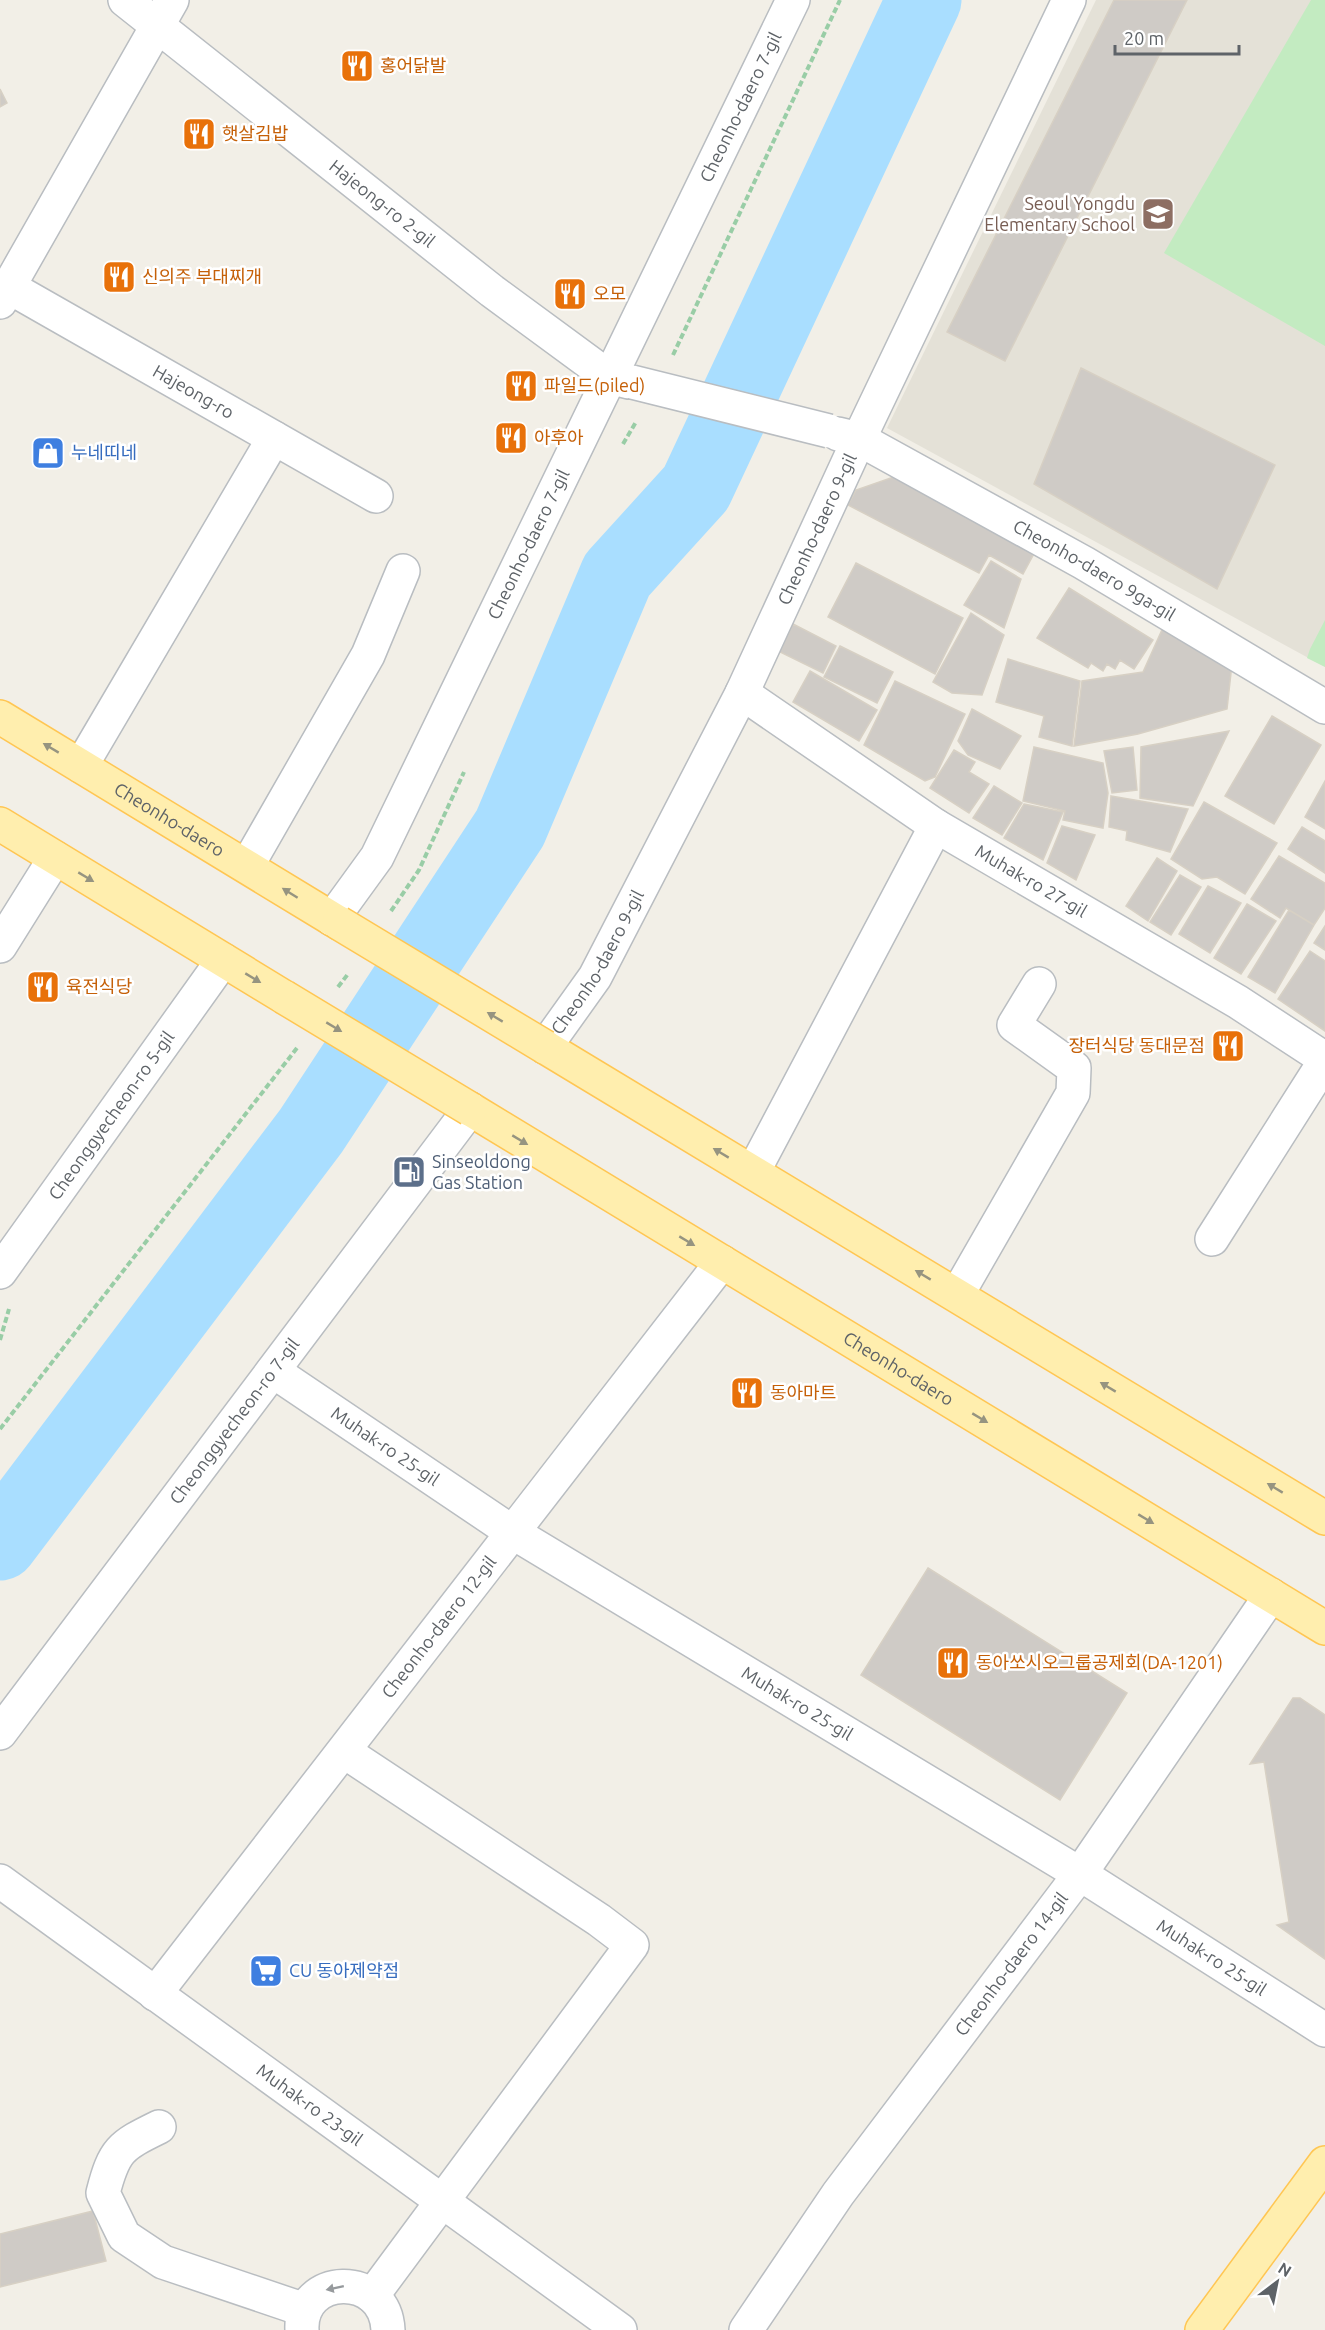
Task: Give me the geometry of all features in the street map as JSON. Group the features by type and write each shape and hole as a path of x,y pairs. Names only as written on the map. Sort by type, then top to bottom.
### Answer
{"main road":[{"name":"Cheonho-daero","path":"0,717 545,1047"},
{"path":"0,824 223,960"},
{"name":"Cheonho-daero","path":"223,960 1325,1628"},
{"path":"545,1047 1325,1518"},
{"path":"1202,2330 1325,2163"}],"street":[{"name":"Hajeong-ro 2-gil","path":"125,0 165,13 492,291 621,380"},
{"name":"Cheonho-daero 7-gil","path":"336,921 377,857 621,380 793,0"},
{"name":"Cheonho-daero 9-gil","path":"545,1047 595,977 742,693 844,435 1069,0"},
{"name":"Hajeong-ro","path":"165,13 4,294 274,438 376,496"},
{"name":"Cheonho-daero 9ga-gil","path":"621,380 844,435 1084,563 1325,707"},
{"path":"81,766 274,438"},
{"path":"247,866 368,656 403,571"},
{"name":"Muhak-ro 27-gil","path":"742,693 936,826 1238,1002 1325,1060"},
{"path":"753,1172 936,826"},
{"path":"0,946 55,858"},
{"name":"Cheonggyecheon-ro 5-gil","path":"0,1272 223,960"},
{"path":"957,1295 1072,1093 1074,1068 1014,1025 1039,984"},
{"path":"1212,1239 1325,1060"},
{"name":"Cheonggyecheon-ro 7-gil","path":"0,1733 470,1109"},
{"name":"Cheonho-daero 12-gil","path":"155,1994 345,1752 722,1262"},
{"name":"Muhak-ro 25-gil","path":"273,1371 512,1532 1080,1874 1325,2030"},
{"name":"Cheonho-daero 14-gil","path":"746,2330 838,2194 1080,1874 1271,1595"},
{"path":"345,1752 599,1920 632,1945 372,2296"},
{"name":"Muhak-ro 23-gil","path":"0,1881 620,2330"},
{"path":"159,2127 126,2143 110,2166 103,2193 124,2236 163,2262 304,2320 314,2298 326,2289 342,2286 356,2287 380,2303 386,2315 388,2330"}],"shaded area":[{"name":"Seoul Yongdu Elementary School","path":"1096,0 1325,0 1325,667 887,428"}],"green space":[{"path":"1311,0 1325,0 1325,346 1164,253"},
{"path":"1325,620 1325,667 1307,658"}],"building":[{"path":"1114,0 1187,0 1005,361 947,332"},
{"path":"0,89 7,103 0,107"},
{"path":"1081,368 1275,465 1217,589 1034,484"},
{"path":"902,474 1037,548 1023,574 989,555 979,573 848,505 856,490"},
{"path":"991,561 1021,579 1004,628 964,605"},
{"path":"856,563 963,618 935,674 828,617"},
{"path":"1069,588 1153,640 1134,669 1120,660 1115,669 1107,664 1103,671 1091,663 1088,668 1037,638"},
{"path":"971,613 1004,635 982,695 952,693 933,682"},
{"path":"1165,623 1232,664 1227,709 1138,734 1074,746 1082,681 1143,672"},
{"path":"793,624 836,646 823,673 780,652"},
{"path":"840,646 893,672 877,703 824,677"},
{"path":"1008,659 1080,681 1072,746 1039,737 1044,716 996,702"},
{"path":"810,671 877,710 859,741 793,702"},
{"path":"895,681 965,714 935,777 925,781 864,745"},
{"path":"972,709 1021,736 1000,769 968,755 958,741"},
{"path":"1272,716 1321,745 1274,824 1225,796"},
{"path":"1229,731 1193,806 1140,798 1141,747"},
{"path":"1034,747 1103,763 1108,793 1103,828 1063,820 1065,811 1023,801"},
{"path":"1133,747 1137,790 1112,793 1104,751"},
{"path":"954,750 975,762 969,772 989,784 969,813 930,788"},
{"path":"1325,781 1325,829 1305,817"},
{"path":"994,786 1022,803 1002,835 973,818"},
{"path":"1111,796 1188,809 1170,852 1126,840 1127,831 1109,827"},
{"path":"1204,802 1277,843 1245,894 1217,877 1202,879 1171,859"},
{"path":"1024,804 1063,812 1043,860 1004,838"},
{"path":"1062,826 1095,835 1076,880 1047,863"},
{"path":"1302,827 1325,841 1325,873 1288,849"},
{"path":"1279,856 1325,883 1325,908 1314,925 1286,908 1280,918 1251,899"},
{"path":"1157,858 1177,871 1148,921 1126,906"},
{"path":"1180,875 1201,887 1171,935 1150,922"},
{"path":"1208,886 1241,903 1210,953 1179,934"},
{"path":"1247,904 1276,921 1241,974 1214,958"},
{"path":"1289,910 1314,925 1275,993 1248,977"},
{"path":"1325,926 1325,950 1314,943"},
{"path":"1310,951 1325,961 1325,1031 1278,999"},
{"path":"928,1568 1127,1693 1060,1800 861,1675"},
{"path":"1293,1698 1300,1698 1325,1715 1325,1959 1277,1925 1289,1922 1264,1762 1250,1764"},
{"path":"93,2211 106,2261 0,2287 0,2234"}],"waterway":[{"path":"0,1543 311,1131 510,828 617,575 696,488 924,0"}],"place":[{"name":"홍어닭발","path":"357,66"},
{"name":"햇살김밥","path":"199,134"},
{"name":"Seoul Yongdu Elementary School","path":"1158,214"},
{"name":"신의주 부대찌개","path":"119,277"},
{"name":"오모","path":"570,294"},
{"name":"파일드(piled)","path":"521,386"},
{"name":"아후아","path":"511,438"},
{"name":"누네띠네","path":"48,453"},
{"name":"육전식당","path":"43,987"},
{"name":"장터식당 동대문점","path":"1228,1046"},
{"name":"Sinseoldong Gas Station","path":"409,1172"},
{"name":"동아마트","path":"747,1393"},
{"name":"동아쏘시오그룹공제회(DA-1201)","path":"953,1663"},
{"name":"CU 동아제약점","path":"266,1971"}]}
